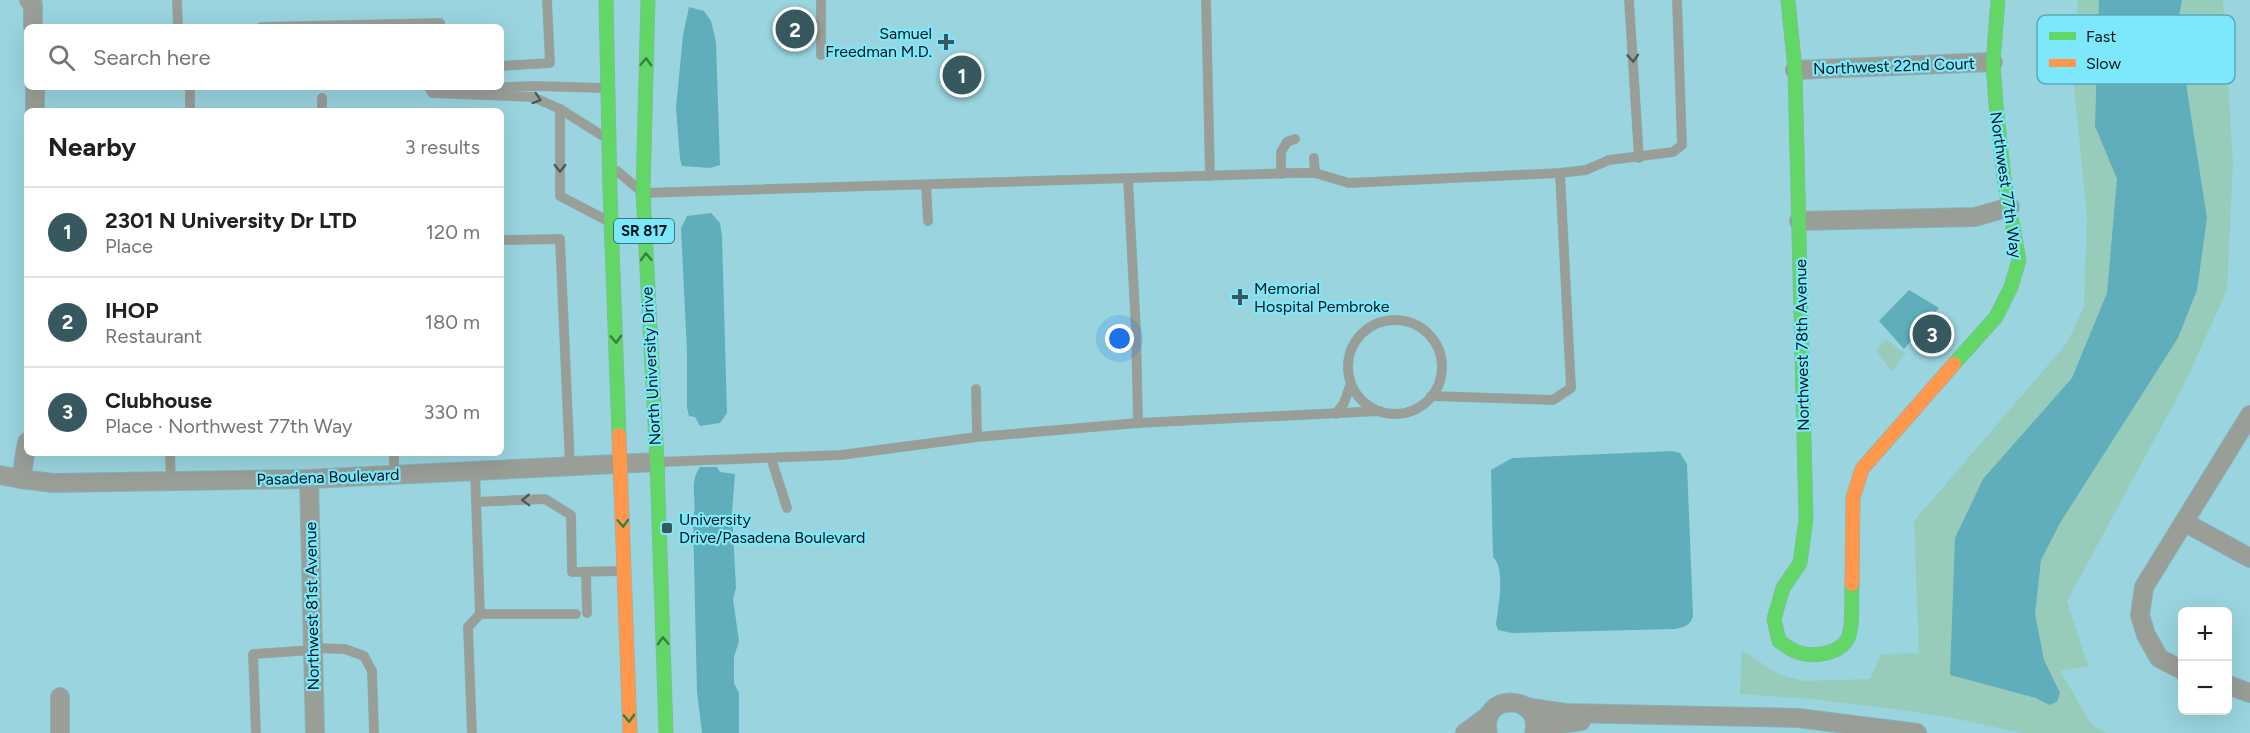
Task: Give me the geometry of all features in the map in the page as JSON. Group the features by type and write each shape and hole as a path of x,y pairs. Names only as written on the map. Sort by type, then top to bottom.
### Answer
{"main road":[{"name":"North University Drive","path":"606,0 609,162 630,733"},
{"name":"North University Drive","path":"648,0 643,194 657,462 666,733"},
{"name":"Northwest 78th Avenue","path":"1788,0 1795,70 1806,519 1800,563 1783,588 1774,619 1779,641 1796,652 1818,655"},
{"name":"Northwest 77th Way","path":"1818,655 1833,651 1847,640 1851,622 1853,498 1862,469 1996,317 2011,287 2019,260 2004,178 1997,116 1993,62 1998,0"}],"street":[{"path":"28,0 33,4 33,24"},
{"name":"Northwest 22nd Court","path":"1795,70 1993,62"},
{"path":"35,90 35,108"},
{"path":"1799,221 1975,217 2010,207"},
{"path":"2178,668 2159,658 2146,634 2140,615 2144,587 2250,415"},
{"path":"21,479 25,456"},
{"name":"Pasadena Boulevard","path":"0,475 53,483 309,479 657,462"},
{"name":"Northwest 81st Avenue","path":"309,479 315,733"},
{"path":"2184,522 2250,558"},
{"path":"2232,686 2250,693"},
{"path":"60,697 60,733"},
{"path":"1465,733 1488,724 1495,708 1509,702 1565,713 1627,713 1686,724 1798,718 1917,733"},
{"path":"1525,706 1535,720 1534,733"},
{"path":"1540,733 1554,725 1627,713"}],"lane":[{"path":"177,0 178,24"},
{"path":"504,66 550,63 547,0"},
{"path":"821,0 821,55"},
{"path":"1206,0 1210,176"},
{"path":"1629,0 1639,158"},
{"path":"609,162 643,194 1315,173 1349,183 1586,170 1609,160 1673,152 1682,145 1677,0"},
{"path":"395,24 440,24"},
{"path":"504,87 608,88"},
{"path":"190,90 190,108"},
{"path":"430,90 432,93 533,97 560,109 609,140"},
{"path":"470,93 475,90"},
{"path":"322,98 322,108"},
{"path":"560,109 560,196 611,222"},
{"path":"1281,174 1281,152 1287,142 1295,139"},
{"path":"1314,158 1315,173"},
{"path":"1431,396 1553,400 1571,387 1560,173"},
{"path":"1128,178 1138,423"},
{"path":"926,185 927,221"},
{"path":"504,240 560,239 570,466"},
{"path":"657,462 841,454 977,437 1138,423 1380,411 1406,412 1420,406 1431,396 1439,383 1442,368 1440,353 1433,339 1408,322 1393,320 1378,323 1359,336 1349,358 1348,370 1351,383 1365,403 1380,411"},
{"path":"1336,414 1344,403 1351,383"},
{"path":"976,389 977,437"},
{"path":"170,456 171,481"},
{"path":"394,456 394,475"},
{"path":"771,458 787,508"},
{"path":"472,733 468,627 480,614 475,471"},
{"path":"476,502 545,500 571,515 572,572 625,571"},
{"path":"586,572 587,613"},
{"path":"480,614 576,614"},
{"path":"256,733 253,654 313,649 345,649 364,656 372,672 374,733"}],"green space":[{"path":"2078,0 2223,0 2224,15 2077,15"},
{"path":"2074,84 2228,84 2233,164 2227,290 2184,385 2067,601 2088,666 2060,671 2092,725 2107,733 2022,733 1948,717 1895,709 1812,699 1740,694 1742,650 1778,674 1804,681 1870,679 1881,654 1919,653 1914,521 2067,343 2084,307 2087,216"},
{"path":"1886,339 1905,354 1892,372 1877,352"}],"water":[{"path":"2099,0 2182,0 2179,15 2099,15"},
{"path":"689,7 704,11 711,21 716,42 720,165 710,168 682,166 680,159 676,108 683,35"},
{"path":"2096,84 2186,84 2207,218 2197,290 2178,338 2060,523 2041,560 2035,614 2044,660 2060,693 2057,702 2049,705 2036,698 1950,675 1955,538 1983,479 2072,378 2107,293 2117,179 2095,126"},
{"path":"711,213 720,223 722,236 727,413 720,423 700,426 695,417 689,416 687,408 687,352 681,228 687,216"},
{"path":"1909,290 1939,308 1904,349 1879,321"},
{"path":"1672,451 1680,453 1687,464 1693,616 1688,624 1675,629 1512,633 1498,630 1496,624 1500,579 1497,562 1493,557 1491,470 1512,458"},
{"path":"700,467 717,467 720,472 735,474 732,513 736,588 733,599 739,641 734,657 734,683 739,693 739,733 702,733 697,692 693,518 694,486 696,473"}],"traffic: fast":[{"path":"606,0 619,435"},
{"path":"648,0 643,193 657,462 666,733"},
{"path":"1788,0 1795,70 1806,519 1800,563 1783,588 1774,619 1779,641 1793,650 1815,655 1830,652 1843,645 1851,628 1852,584"},
{"path":"1954,364 1996,317 2011,287 2019,260 2004,178 1996,105 1993,62 1998,0"}],"traffic: slow":[{"path":"1852,584 1853,498 1862,469 1954,364"},
{"path":"619,435 630,733"}],"place":[{"name":"IHOP","path":"795,29"},
{"name":"Samuel Freedman M.D.","path":"946,42"},
{"name":"2301 N University Dr LTD","path":"962,75"},
{"name":"Memorial Hospital Pembroke","path":"1240,297"},
{"name":"Clubhouse","path":"1932,334"},
{"name":"University Drive/Pasadena Boulevard","path":"667,528"}]}
